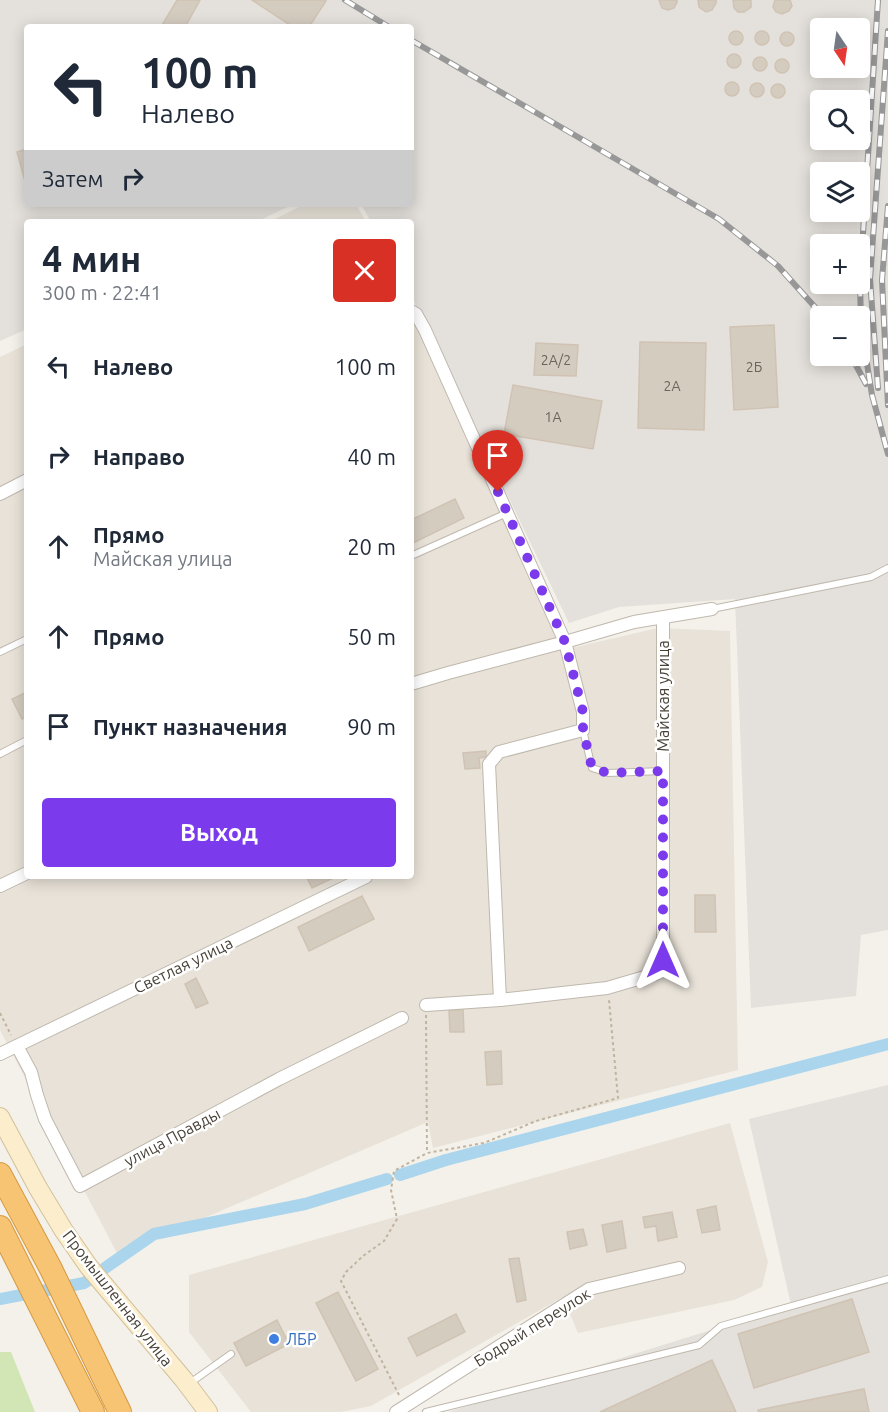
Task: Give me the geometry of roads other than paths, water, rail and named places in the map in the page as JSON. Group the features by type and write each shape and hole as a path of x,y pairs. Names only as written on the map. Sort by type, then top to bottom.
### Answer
{"highway":[{"path":"0,1174 51,1269 120,1412"},
{"path":"0,1227 93,1412"}],"street":[{"path":"414,313 425,330 565,642 583,712 583,730 499,752 489,764 500,1000"},
{"path":"0,494 24,482"},
{"path":"414,683 634,622 712,609"},
{"name":"Майская улица","path":"426,1005 500,1000 607,988 655,974 663,960 663,618"},
{"path":"0,886 24,874"},
{"name":"Светлая улица","path":"0,1054 362,879"},
{"name":"улица Правды","path":"17,1046 31,1072 45,1119 80,1186 279,1079 402,1018"},
{"name":"Промышленная улица","path":"0,1117 38,1188 89,1267 208,1412"},
{"name":"Бодрый переулок","path":"400,1409 589,1289 679,1268"}],"lane":[{"path":"414,555 507,513"},
{"path":"712,609 871,577 888,568"},
{"path":"0,652 24,640"},
{"path":"583,730 592,768 608,773 663,771"},
{"path":"0,754 24,742"},
{"path":"426,1412 699,1345 721,1326 888,1279"},
{"path":"188,1385 231,1354"}],"waterway":[{"path":"400,1175 446,1160 888,1044"},
{"path":"105,1268 154,1234 305,1204 387,1179"},
{"path":"0,1299 84,1283 90,1279"}],"railway":[{"path":"345,0 384,24"},
{"path":"878,0 860,280 861,326 872,395 888,454"},
{"path":"878,388 870,279 888,31"},
{"path":"414,42 719,219 778,266 814,306"},
{"path":"888,206 882,280 888,405"},
{"path":"856,366 866,384"}],"place":[{"name":"ЛБР","path":"274,1339"}]}
